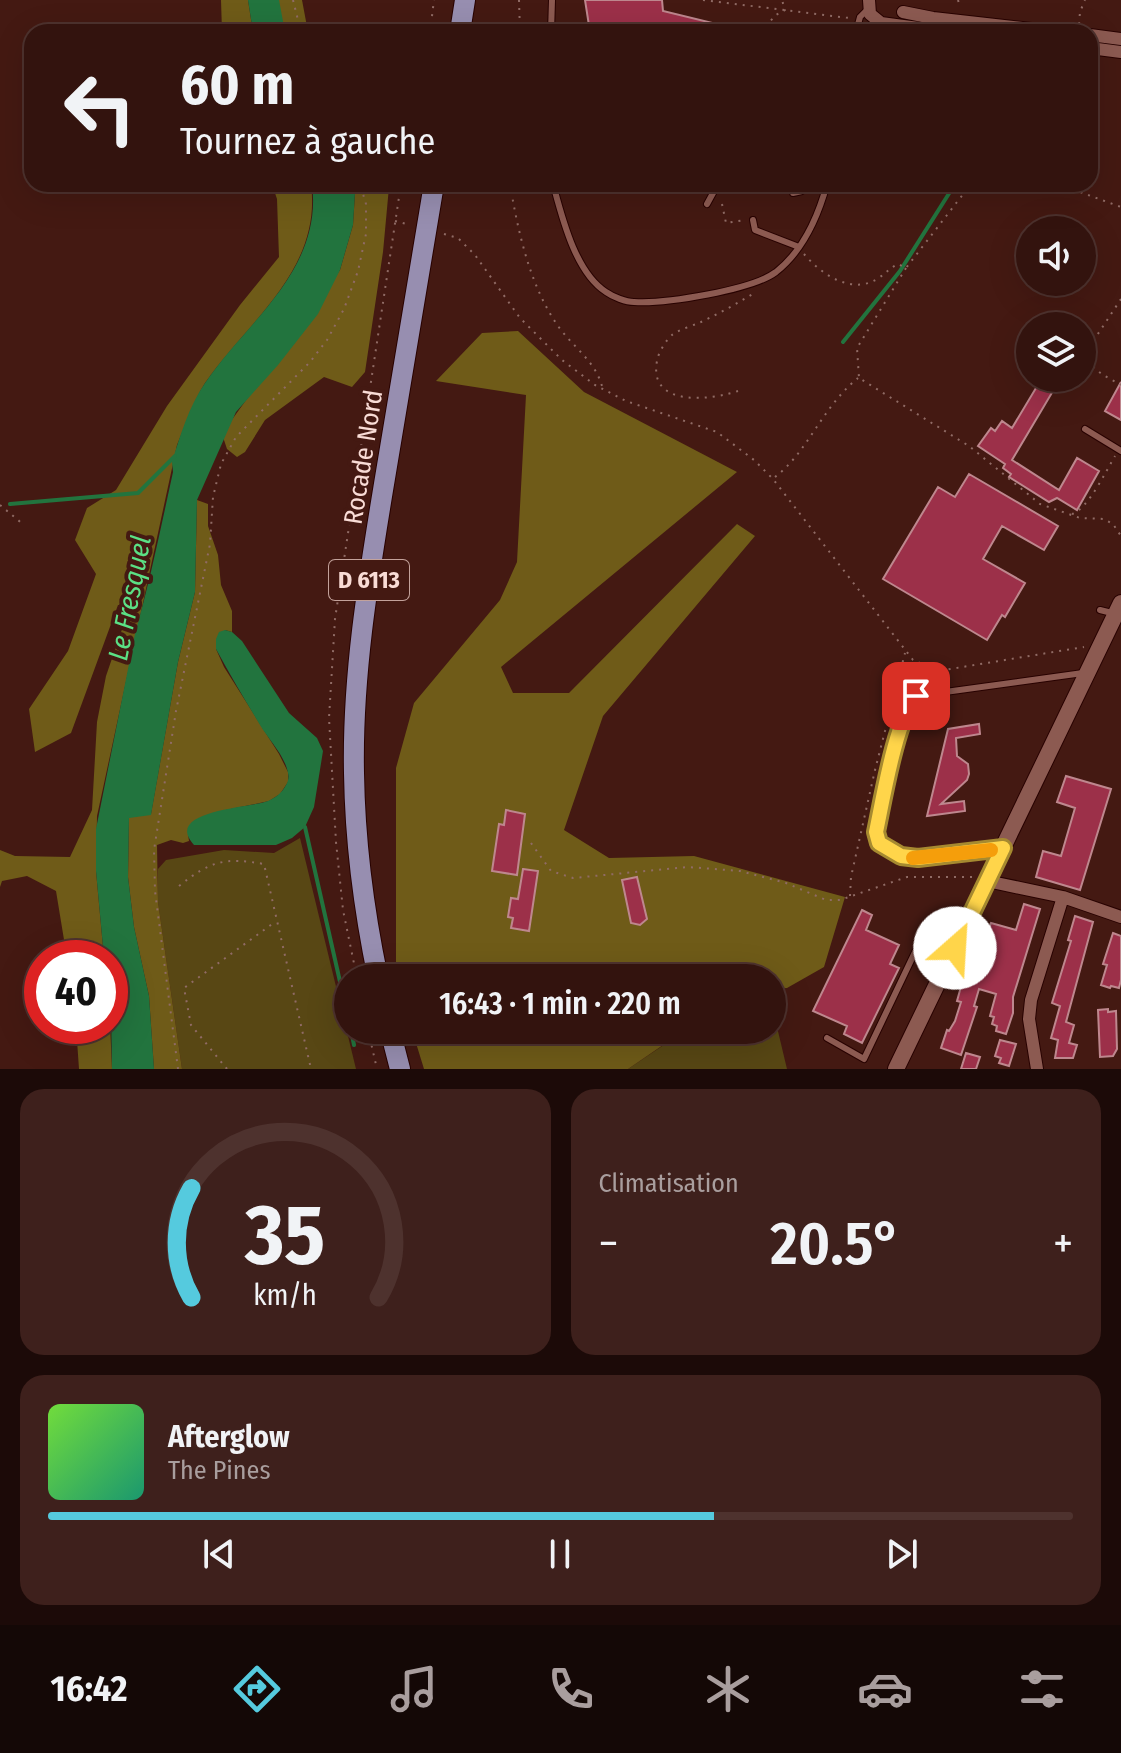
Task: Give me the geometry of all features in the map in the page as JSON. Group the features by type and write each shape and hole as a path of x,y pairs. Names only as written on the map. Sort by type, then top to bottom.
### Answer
{"main road":[{"path":"461,24 465,0"},
{"name":"Rocade Nord","path":"375,964 358,849 354,771 357,673 373,551 433,192"},
{"path":"394,1044 400,1069"}],"street":[{"path":"885,23 899,17 903,6 933,18 987,24"},
{"path":"866,9 873,18 892,24"},
{"path":"1098,36 1121,39"},
{"path":"1098,49 1121,52"},
{"path":"896,1069 1088,673 1112,609"},
{"path":"987,881 1063,897 1121,917"},
{"path":"1037,1069 1029,1019 1031,1000 1063,897"}],"lane":[{"path":"551,24 552,0"},
{"path":"555,192 564,225 585,270 605,291 630,302 657,303 756,284 777,271 799,247 819,215 825,192"},
{"path":"707,204 714,192"},
{"path":"793,193 798,192"},
{"path":"753,220 755,230 799,247"},
{"path":"1085,429 1120,450"},
{"path":"1003,848 918,858 901,856 879,843 876,832 899,735 910,703 916,696 1088,673"},
{"path":"827,1038 864,1059 916,950 947,965"}],"path":[{"path":"293,0 299,24"},
{"path":"431,24 434,0"},
{"path":"519,0 520,24"},
{"path":"703,0 852,18 866,9"},
{"path":"782,0 785,10"},
{"path":"1079,24 1085,0"},
{"path":"768,24 785,10"},
{"path":"178,1069 155,891 154,850 176,711 208,556 213,497 221,464 236,437 310,362 327,340 344,309 358,271 366,234 366,204 362,192"},
{"path":"512,192 538,294 559,328 598,372 602,389"},
{"path":"859,378 857,348 903,267 921,252 962,192"},
{"path":"1080,192 1121,207"},
{"path":"722,204 726,223 738,220"},
{"path":"394,221 410,225"},
{"path":"443,233 458,238 467,246 520,318 562,360 602,389 626,401 717,432 754,460 773,479 913,660 938,671 1101,644"},
{"path":"799,247 822,273 859,285 877,280 889,268 903,267"},
{"path":"738,391 717,398 700,399 683,398 668,392 655,372 657,356 671,335 736,305 756,292"},
{"path":"1121,299 1086,352 1093,368 1121,385"},
{"path":"773,479 797,454 832,402 859,378"},
{"path":"859,378 969,446 1040,504 1080,518 1104,519 1113,524 1121,536"},
{"path":"1071,514 1078,513 1086,504 1120,450"},
{"path":"0,505 24,525"},
{"path":"850,897 851,877 875,770 905,652"},
{"path":"531,843 551,871 573,878 688,867 740,871 786,883 826,900 850,897 907,877 944,876 987,881"},
{"path":"179,886 203,867 235,859 264,864 311,1069"},
{"path":"227,1069 191,1025 184,988 277,921"},
{"path":"371,1044 377,1069"}],"shaded area":[{"path":"221,0 248,0 252,24 222,24"},
{"path":"248,0 279,0 284,24 252,24"},
{"path":"276,0 302,0 306,24 281,24"},
{"path":"275,192 311,192 311,215 305,243 294,268 279,292 205,383 177,445 97,816 96,871 102,940 64,940 56,891 27,876 2,881 0,887 0,850 15,856 70,857 92,810 97,722 106,676 130,606 118,605 71,733 35,752 29,709 68,651 96,574 75,540 87,508 116,490 167,406 279,257"},
{"path":"312,192 355,192 353,225 340,270 318,314 236,412 197,500 195,592 178,662 151,815 129,818 128,877 134,927 149,996 154,1069 112,1069 112,1044 128,1044 128,940 102,940 96,829 135,634 173,472 172,462 199,392 279,292 306,243 312,215"},
{"path":"389,192 365,372 352,387 324,377 265,420 245,452 237,457 227,449 223,437 231,421 340,270 353,225 355,193"},
{"path":"518,331 584,392 737,472 501,667 513,693 569,693 737,524 755,536 603,716 564,830 609,858 694,856 845,897 824,967 787,988 786,964 396,964 396,768 414,703 500,600 517,562 526,395 436,381 482,333"},
{"path":"197,500 208,504 208,526 218,555 221,585 232,611 232,632 225,630 216,649 224,667 279,754 288,772 288,782 280,794 269,801 226,810 188,834 189,841 171,840 157,845 158,902 182,1069 154,1069 149,996 134,927 128,877 129,817 151,814 178,662 195,592"},
{"path":"225,630 242,641 289,713 317,738 323,751 314,807 305,827 292,838 276,845 194,845 187,833 190,824 213,812 271,800 288,780 284,760 216,649 219,632"},
{"path":"300,838 334,978 334,1044 350,1044 356,1069 182,1069 158,902 158,869 166,860 224,850 274,853"},
{"path":"77,1044 111,1044 112,1069 79,1069"},
{"path":"416,1044 665,1044 628,1069 424,1069"},
{"path":"665,1044 781,1044 787,1069 628,1069"}],"building":[{"path":"585,0 662,0 663,11 717,24 589,24"},
{"path":"1121,382 1121,420 1105,411"},
{"path":"1034,392 1052,392 1012,460 1059,490 1077,458 1099,471 1077,510 1057,498 1049,502 1009,477 1011,474 1003,468 1005,464 978,446 991,428 995,431 1002,421 1012,428"},
{"path":"969,474 1058,526 1044,550 1002,526 983,559 1025,583 987,640 883,579 938,487 955,497"},
{"path":"979,724 980,734 956,738 957,756 968,764 969,774 967,780 941,804 964,801 965,811 927,816 948,729"},
{"path":"1066,776 1111,789 1080,890 1036,877 1043,851 1061,856 1075,808 1057,802"},
{"path":"506,810 525,814 517,875 492,871 499,824 504,825"},
{"path":"523,869 538,871 529,931 511,928 513,918 508,917 511,898 518,899"},
{"path":"637,877 647,919 640,925 631,923 622,880"},
{"path":"1024,904 1040,909 1013,997 1013,1013 1006,1034 996,1031 997,1026 992,1024 994,1017 990,1016 996,994 979,989 974,1006 977,1007 961,1055 941,1048 947,1030 955,1021 961,1002 957,1001 962,983 972,961 977,962 991,923 1016,930"},
{"path":"862,910 872,915 866,930 899,945 890,964 899,968 862,1043 844,1034 847,1026 813,1011"},
{"path":"1075,916 1093,922 1066,1022 1074,1025 1069,1043 1077,1045 1073,1058 1055,1058 1058,1040 1051,1038 1060,1006 1052,1003 1071,941 1068,940"},
{"path":"1113,933 1121,936 1119,988 1101,985 1107,965 1103,964"},
{"path":"1108,1009 1108,1012 1116,1011 1117,1049 1113,1056 1100,1057 1098,1010"},
{"path":"1000,1040 1016,1044 1009,1066 999,1063 1001,1058 995,1056"},
{"path":"966,1053 980,1057 976,1069 961,1069"}],"waterway":[{"path":"843,342 900,271 950,192"},
{"path":"10,504 138,493 175,456"},
{"path":"305,827 336,964"}],"slow traffic":[{"path":"913,858 991,850"}],"route":[{"path":"916,696 910,703 899,735 876,832 879,843 901,856 918,858 1003,848 955,948"}],"water label":[{"name":"Le Fresquel","path":"129,598"}]}
